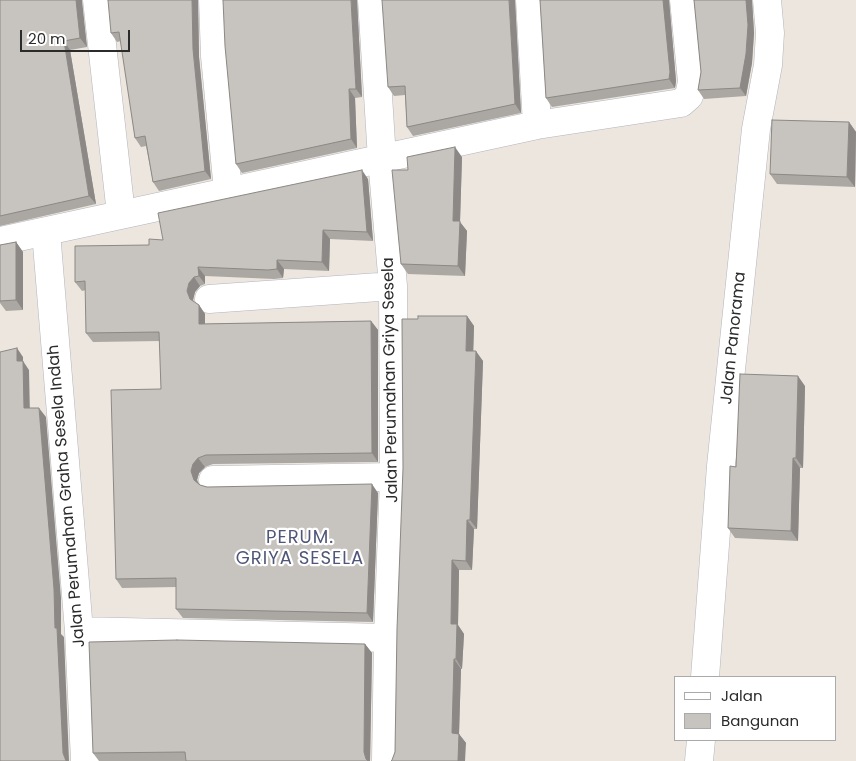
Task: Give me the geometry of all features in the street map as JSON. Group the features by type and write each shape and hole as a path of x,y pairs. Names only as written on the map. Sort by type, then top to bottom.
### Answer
{"street":[{"path":"97,0 121,214"},
{"path":"213,0 215,56 228,191"},
{"name":"Jalan Perumahan Griya Sesela","path":"372,0 382,159 393,286 394,477 386,761"},
{"path":"530,0 537,125"},
{"path":"0,241 537,125 681,103 689,96 692,82 684,0"},
{"name":"Jalan Panorama","path":"704,676 721,466 756,130 768,64 770,33 767,0"},
{"name":"Jalan Perumahan Graha Sesela Indah","path":"46,232 79,631 85,761"},
{"path":"209,299 393,286"},
{"path":"213,480 394,477"},
{"path":"79,631 388,638"},
{"path":"699,761 701,741"}],"building":[{"path":"0,0 76,0 80,38 64,41 89,196 0,216"},
{"path":"108,0 192,0 193,49 205,171 153,182 145,136 135,138 119,32 111,33"},
{"path":"223,0 351,0 356,89 349,89 351,139 236,164 225,46"},
{"path":"382,0 509,0 515,104 407,127 405,86 388,87"},
{"path":"540,0 663,0 670,72 669,79 546,98"},
{"path":"694,0 746,0 748,25 746,54 740,88 698,90 701,72"},
{"path":"772,120 849,122 847,177 770,174"},
{"path":"455,147 453,221 460,221 458,266 401,264 392,170 408,170 407,157"},
{"path":"362,170 367,232 323,230 322,262 277,260 277,269 268,270 198,267 199,276 194,277 189,283 187,291 190,299 199,305 199,324 371,321 372,453 206,455 198,458 193,464 191,471 194,480 200,485 207,487 372,484 367,613 176,609 176,578 116,579 111,390 161,389 159,332 86,333 85,281 75,282 75,246 149,245 149,239 163,240 158,213"},
{"path":"16,242 16,300 0,301 0,245"},
{"path":"418,316 467,316 466,351 476,351 470,520 467,520 466,561 452,560 451,624 457,624 452,733 459,734 458,761 391,761 395,752 403,468 402,319 418,319"},
{"path":"17,348 17,361 23,361 24,408 39,408 54,589 55,628 57,628 63,753 66,761 0,761 0,352"},
{"path":"740,374 798,376 796,458 793,458 791,531 728,528 730,466 736,467"},
{"path":"177,640 365,644 364,752 368,761 186,761 185,752 93,753 89,642"}],"district":[{"name":"PERUM. GRIYA SESELA","path":"300,548"}]}
